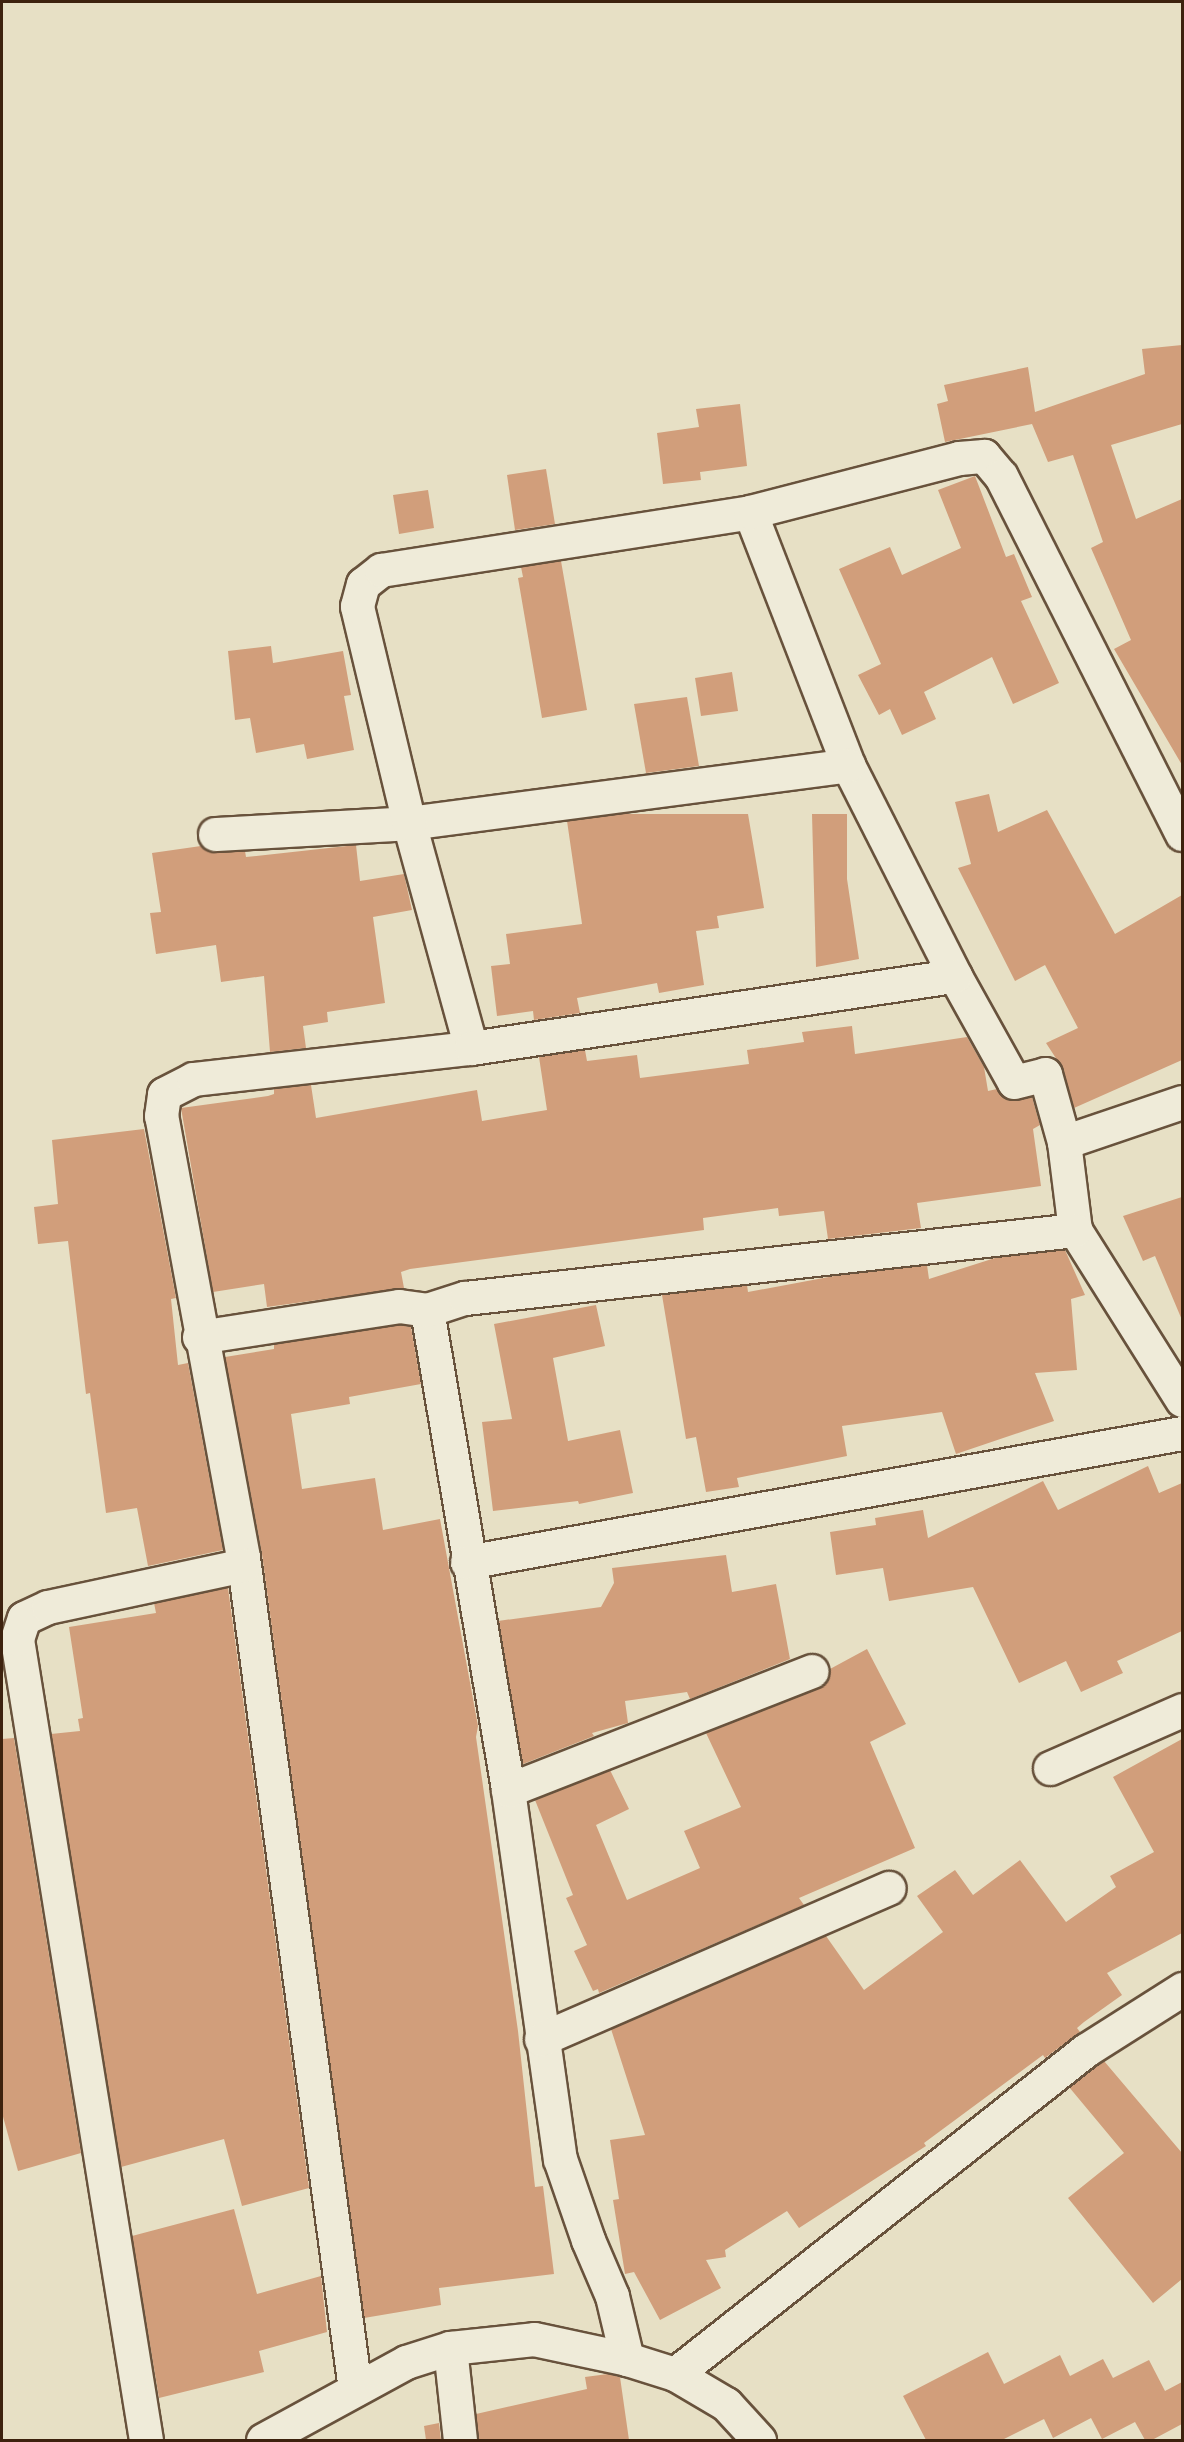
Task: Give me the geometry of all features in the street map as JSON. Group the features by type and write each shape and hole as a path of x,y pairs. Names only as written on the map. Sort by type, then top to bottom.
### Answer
{"street":[{"path":"471,1048 409,823 357,606 363,585 381,570 750,512 959,458 984,456 1001,476 1182,834"},
{"path":"750,512 848,765 955,976 1014,1082 1045,1074 1064,1142 1075,1230 1182,1400"},
{"path":"215,834 409,823 848,765"},
{"path":"355,2390 244,1565 199,1337 161,1116 164,1094 193,1079 471,1048 955,976"},
{"path":"1064,1142 1182,1102"},
{"path":"199,1337 399,1306 427,1310 465,1298 1075,1230"},
{"path":"427,1310 467,1562 508,1791 541,2039 560,2159 588,2240 612,2296 627,2359"},
{"path":"467,1562 1182,1433"},
{"path":"146,2440 18,1639 24,1618 48,1607 244,1565"},
{"path":"508,1791 812,1671"},
{"path":"1050,1768 1182,1710"},
{"path":"541,2039 889,1888"},
{"path":"675,2374 1086,2050 1182,1989"},
{"path":"263,2440 406,2362 450,2348 534,2339 627,2359 675,2374 726,2404 759,2440"},
{"path":"450,2348 460,2440"}],"building":[{"path":"1182,345 1182,424 1111,445 1136,519 1182,499 1182,765 1114,649 1131,640 1091,548 1103,542 1073,455 1048,462 1032,424 945,442 937,404 948,401 944,385 1028,367 1035,412 1145,374 1142,349"},
{"path":"740,404 747,466 700,472 701,480 663,484 657,433 699,427 696,409"},
{"path":"546,469 555,524 515,530 507,475"},
{"path":"975,476 1006,557 1014,554 1032,597 1021,601 1059,683 1013,704 992,657 924,692 936,719 902,735 890,709 879,715 858,675 881,664 839,569 890,547 902,575 961,548 938,490"},
{"path":"428,490 434,528 399,534 393,495"},
{"path":"561,561 587,710 542,718 518,578 523,577 521,567"},
{"path":"271,646 273,663 343,651 351,695 344,696 354,750 307,759 304,744 256,753 250,718 235,720 228,651"},
{"path":"732,672 738,711 701,716 695,678"},
{"path":"687,697 699,766 646,773 634,704"},
{"path":"989,794 998,832 1047,810 1115,934 1182,895 1182,1060 1074,1108 1063,1069 1046,1043 1078,1028 1045,965 1015,981 958,868 971,864 955,802"},
{"path":"618,814 748,814 764,908 717,916 719,928 696,931 704,985 659,993 657,983 577,998 580,1013 534,1020 533,1011 497,1016 491,966 510,964 506,934 582,924 567,821"},
{"path":"812,814 847,814 847,879 859,959 816,967"},
{"path":"356,845 360,881 404,874 412,910 373,917 385,1003 327,1012 328,1022 303,1026 306,1048 270,1052 264,976 221,982 216,945 156,954 150,913 161,912 152,853 201,846 215,853 245,851 246,857"},
{"path":"852,1026 855,1054 967,1037 984,1067 988,1091 997,1089 1011,1100 1032,1097 1040,1125 1033,1129 1041,1186 917,1203 921,1228 828,1239 824,1211 779,1216 778,1208 703,1218 704,1230 410,1269 401,1272 404,1288 267,1307 264,1284 213,1292 181,1108 268,1096 274,1094 274,1089 311,1085 316,1118 477,1090 482,1121 547,1110 539,1057 585,1050 587,1061 637,1055 640,1078 749,1064 747,1050 804,1042 802,1032"},
{"path":"144,1129 176,1298 171,1299 178,1365 188,1363 223,1550 148,1566 137,1508 106,1513 90,1393 86,1394 68,1241 38,1244 34,1207 58,1204 52,1140"},
{"path":"1182,1197 1182,1320 1155,1256 1143,1261 1123,1216"},
{"path":"1065,1250 1085,1295 1071,1299 1077,1370 1035,1373 1054,1421 956,1454 942,1412 842,1426 847,1456 737,1478 739,1487 706,1492 696,1437 686,1439 662,1295 747,1285 748,1292 834,1276 927,1265 929,1279 995,1258"},
{"path":"596,1305 605,1346 553,1358 568,1441 620,1430 633,1493 579,1504 578,1501 493,1511 482,1422 512,1419 494,1324"},
{"path":"399,1325 411,1327 421,1384 349,1397 350,1404 291,1414 302,1489 375,1478 383,1530 440,1519 478,1726 476,1737 518,2031 535,2187 543,2186 554,2274 439,2288 441,2305 364,2318 262,1554 225,1357 274,1349 274,1344"},
{"path":"1148,1466 1159,1493 1182,1483 1182,1631 1117,1661 1123,1673 1081,1692 1066,1661 1019,1683 973,1587 889,1601 883,1568 836,1575 830,1532 876,1525 875,1518 923,1510 928,1538 1043,1481 1058,1510"},
{"path":"726,1555 732,1592 776,1584 790,1659 690,1699 687,1692 625,1701 628,1723 592,1733 594,1736 523,1764 498,1621 601,1607 614,1583 612,1568"},
{"path":"228,1588 309,2188 242,2206 224,2139 121,2167 51,1734 80,1731 78,1719 83,1718 69,1627 156,1613 154,1603"},
{"path":"867,1649 906,1724 870,1742 915,1848 799,1898 804,1905 599,1993 598,1989 593,1991 574,1951 587,1945 566,1898 573,1895 535,1800 610,1770 629,1809 596,1825 627,1900 700,1868 684,1831 741,1807 706,1733 819,1688 827,1682 830,1669"},
{"path":"14,1738 81,2153 18,2171 2,2113 2,1739"},
{"path":"1182,1739 1182,1933 1107,1973 1122,1995 1077,2028 1080,2032 1045,2058 1043,2055 924,2143 926,2146 799,2228 787,2211 725,2250 726,2257 706,2260 721,2288 660,2320 634,2272 625,2274 613,2200 619,2199 610,2140 645,2135 611,2029 826,1936 864,1990 943,1932 917,1896 955,1870 973,1895 1020,1860 1066,1922 1116,1887 1110,1876 1154,1852 1113,1777"},
{"path":"1104,2061 1182,2153 1182,2279 1153,2303 1068,2198 1124,2153 1069,2087"},
{"path":"234,2209 257,2294 321,2276 327,2332 259,2351 264,2372 159,2398 132,2236"},
{"path":"988,2352 1004,2384 1060,2355 1070,2376 1103,2359 1113,2378 1149,2360 1165,2391 1182,2382 1182,2424 1152,2440 1145,2440 1135,2422 1102,2439 1091,2418 1053,2438 1044,2419 1002,2440 926,2440 903,2396"},
{"path":"608,2374 620,2377 629,2440 478,2440 476,2414 587,2389 585,2377"},
{"path":"439,2423 441,2440 426,2440 424,2426"}]}
